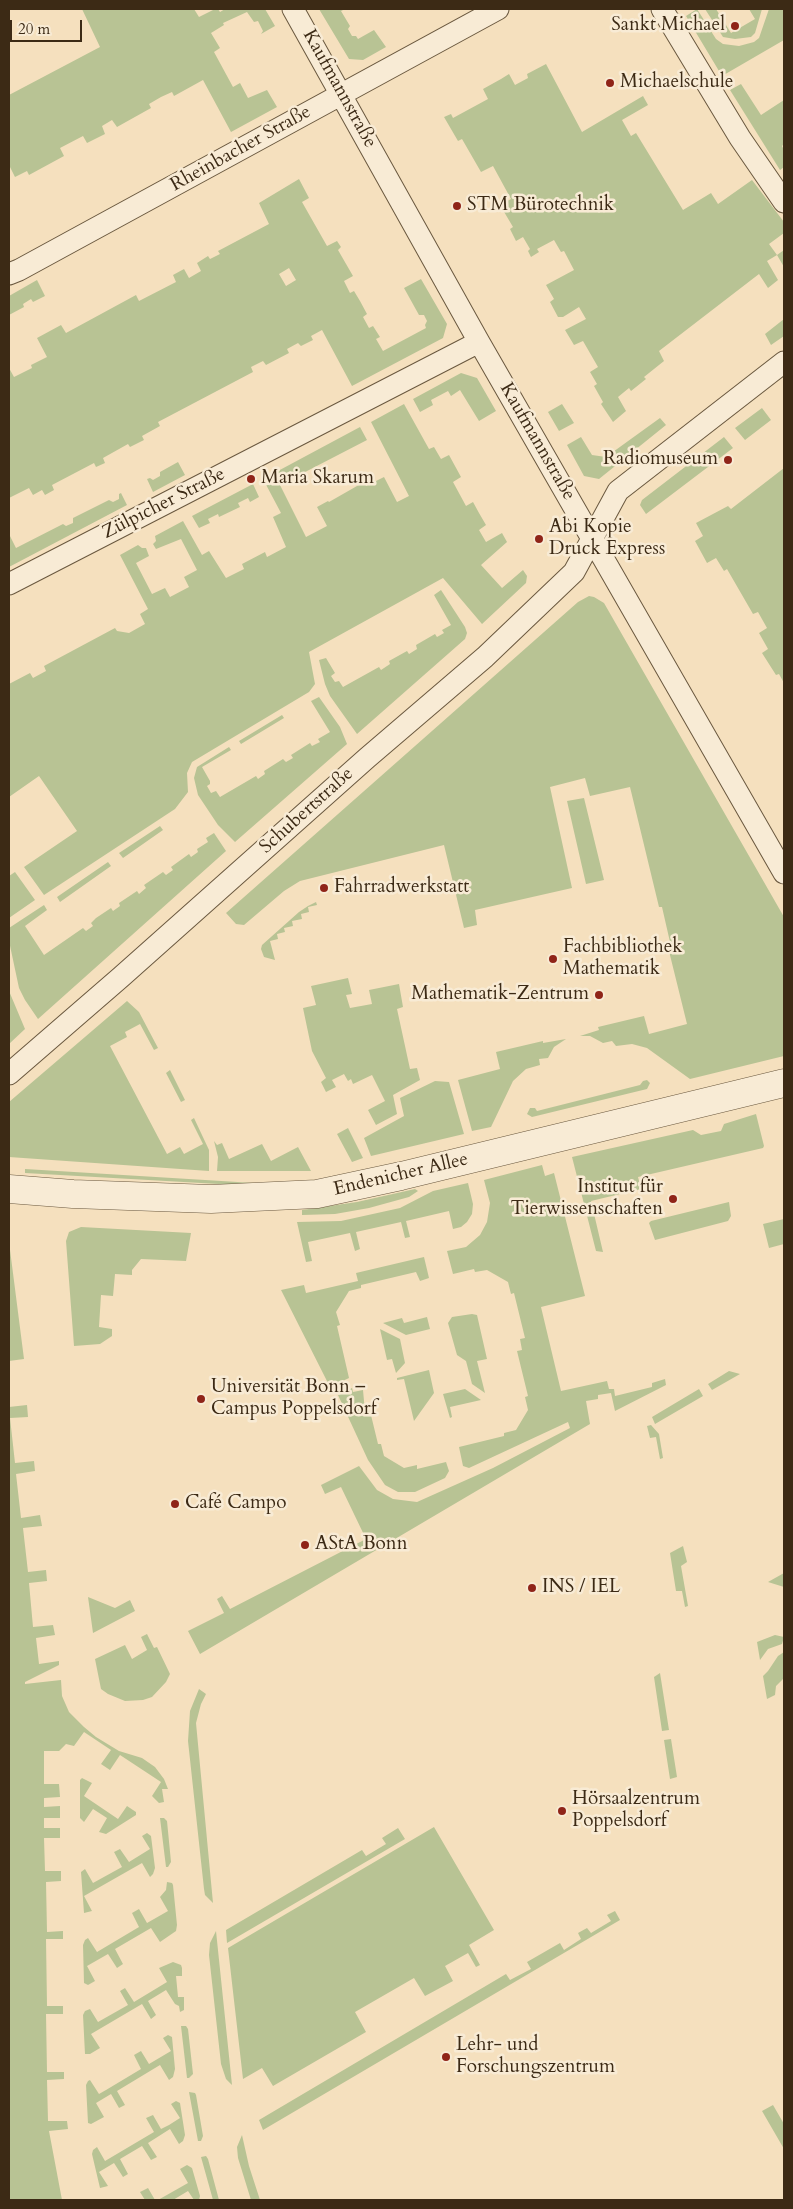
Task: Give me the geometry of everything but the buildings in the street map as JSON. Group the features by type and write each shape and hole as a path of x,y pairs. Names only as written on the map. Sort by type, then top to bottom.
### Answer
{"street":[{"name":"Kaufmannstraße","path":"293,9 479,342 784,873"},
{"name":"Rheinbacher Straße","path":"9,274 498,9"},
{"path":"662,9 740,138 784,202"},
{"name":"Zülpicher Straße","path":"9,584 479,342"},
{"name":"Schubertstraße","path":"9,1074 366,758 485,657 574,572 618,491 784,362"},
{"name":"Endenicher Allee","path":"9,1188 73,1194 211,1200 317,1194 401,1176 784,1083"}],"green space":[{"path":"82,9 194,9 199,17 215,9 218,9 220,12 225,9 265,9 275,26 261,34 263,31 258,21 254,22 247,12 223,23 224,25 211,33 220,48 214,52 233,87 240,83 248,98 267,90 277,107 231,132 203,80 174,96 172,92 161,97 149,104 151,108 117,127 112,120 102,126 105,134 87,143 83,136 60,148 64,156 29,175 27,171 15,177 9,165 9,95 100,47"},
{"path":"319,9 345,9 341,11 350,26 348,29 352,36 356,36 358,39 374,30 386,47 363,60 349,59"},
{"path":"697,9 716,39 723,44 739,46 754,42 759,38 769,9 784,9 784,40 722,76 686,16"},
{"path":"705,9 716,9 731,33 755,19 749,9 762,9 755,33 751,37 735,39 723,37"},
{"path":"546,64 582,132 643,96 648,105 622,120 631,136 636,133 683,210 711,193 718,204 752,180 784,222 784,233 769,244 777,255 767,261 778,280 768,288 759,274 659,351 664,361 644,377 646,379 631,391 629,388 618,397 626,411 613,422 601,404 603,402 594,386 597,384 590,372 598,367 583,341 574,345 565,330 586,319 579,307 563,317 558,317 550,302 554,299 546,285 574,270 564,251 561,252 554,240 537,249 539,252 531,257 528,251 530,249 523,237 516,241 510,229 513,227 500,205 511,199 493,166 481,172 462,139 458,141 444,117 451,114 453,118 488,99 483,89 509,74 515,85 528,78 527,74"},
{"path":"741,84 761,115 784,100 784,144 782,146 784,150 784,167 780,170 730,90"},
{"path":"299,179 309,198 302,202 327,246 337,241 341,247 338,250 353,276 344,281 350,293 354,291 360,301 367,314 363,317 369,328 373,326 380,337 376,339 383,351 426,328 427,321 424,315 419,315 404,288 421,279 447,324 443,338 352,386 322,330 311,336 313,340 301,346 298,343 287,349 289,353 266,365 263,361 251,367 253,372 158,422 160,426 142,436 144,440 130,447 128,444 103,458 105,463 96,467 94,463 52,485 54,490 45,495 42,490 33,495 29,488 9,498 9,368 14,377 32,368 31,365 47,357 37,338 61,325 66,333 136,295 139,301 176,282 173,275 184,269 189,278 201,271 197,263 208,256 210,259 220,254 218,251 269,224 259,203","holes":["289,268 296,280 286,286 279,274"]},
{"path":"784,250 784,267 777,255"},
{"path":"37,280 45,296 33,302 31,299 23,304 24,307 9,315 9,296"},
{"path":"784,319 784,336 771,345 765,334"},
{"path":"461,373 477,378 496,411 479,421 460,390 451,396 448,391 431,400 433,405 420,412 413,399"},
{"path":"404,404 429,449 434,447 441,459 449,455 461,477 453,482 466,506 473,502 486,525 479,530 486,542 502,533 507,542 481,565 502,588 523,570 527,576 526,583 482,624 443,578 309,652 315,684 309,692 192,762 187,773 188,792 175,809 44,895 24,867 77,831 39,776 9,797 9,684 30,673 33,678 46,671 44,666 115,628 117,631 129,633 145,624 140,614 148,609 120,555 138,545 146,548 149,556 136,563 152,594 165,588 170,597 189,587 184,577 197,570 181,539 156,549 153,544 156,541 155,536 183,521 202,555 209,551 226,578 244,569 242,564 265,552 267,557 286,547 273,517 281,513 263,479 360,427 367,440 280,485 306,537 327,526 317,507 364,482 366,486 384,477 397,502 409,496 371,422"},
{"path":"562,404 574,423 559,431 548,412"},
{"path":"762,408 771,420 745,440 735,428"},
{"path":"660,418 666,425 599,479 584,476 567,445 581,437 592,455 606,457"},
{"path":"724,437 733,448 646,514 640,505 642,500"},
{"path":"178,462 185,475 153,492 147,479 153,480 160,476 160,472"},
{"path":"784,468 784,683 779,674 776,675 762,653 768,649 759,633 767,628 758,612 753,614 727,569 724,571 716,558 707,563 695,541 703,536 696,523 728,506 731,509"},
{"path":"253,484 259,497 250,502 248,498 238,503 240,507 219,517 218,514 208,519 210,523 199,528 192,516"},
{"path":"121,493 127,505 9,567 9,534 16,548 63,524 66,526 73,523 73,518 109,500 113,502 119,499 119,494"},
{"path":"441,590 465,627 467,633 465,639 357,734 330,696 319,660 326,658 335,673 331,676 335,682 339,681 343,687 379,667 381,670 390,664 389,661 407,651 409,654 417,649 416,645 435,634 437,637 444,633 442,630 451,625 434,595"},
{"path":"589,596 604,603 784,917 784,1056 690,1079 647,1048 632,1044 616,1046 612,1041 603,1043 590,1036 580,1036 599,1030 598,1027 644,1016 649,1034 687,1024 667,943 670,942 662,907 659,907 630,787 590,796 585,778 550,787 572,888 475,910 477,925 464,928 444,845 300,881 284,891 244,925 236,924 226,913 578,602"},
{"path":"319,697 340,727 347,744 235,842 218,825 198,795 194,778 197,767 229,747 231,750 202,767 210,781 210,784 207,786 211,793 216,791 220,797 256,776 258,779 265,774 264,771 283,759 286,762 293,758 291,755 310,743 312,746 320,742 318,739 330,732 311,701"},
{"path":"282,715 284,718 241,744 239,741"},
{"path":"584,798 604,880 586,884 567,801"},
{"path":"160,826 163,830 123,858 119,853"},
{"path":"214,833 226,851 38,1019 19,988 9,941 9,928 44,905 47,910 25,926 44,955 83,928 86,931 93,926 91,923 96,918 111,908 113,911 120,906 119,903 137,891 139,894 146,888 144,885 163,872 166,875 173,870 171,867 189,854 191,857 198,852 197,849 208,842 206,838"},
{"path":"108,862 111,866 60,902 57,897"},
{"path":"15,872 35,900 9,918 9,876"},
{"path":"316,902 317,905 308,907 309,912 301,914 302,919 292,921 293,926 284,928 285,932 277,934 278,939 270,941 275,960 264,957 261,949 262,945 299,912"},
{"path":"348,978 352,994 346,995 350,1008 372,1004 369,990 399,984 403,1007 397,1009 410,1069 417,1068 420,1080 393,1095 397,1114 376,1125 368,1110 385,1101 372,1075 353,1084 351,1079 348,1081 344,1074 332,1080 336,1087 326,1092 321,1082 326,1078 312,1051 303,1008 316,1005 311,986"},
{"path":"9,991 25,1029 9,1044"},
{"path":"127,1001 139,1012 158,1048 154,1050 140,1024 125,1032 127,1037 110,1046 167,1154 180,1147 184,1154 203,1144 191,1120 194,1118 209,1150 209,1171 9,1157 9,1102"},
{"path":"566,1039 554,1047 548,1058 539,1059 540,1065 526,1069 513,1081 491,1127 472,1131 458,1080 500,1069 496,1052 543,1041 543,1043"},
{"path":"170,1070 185,1100 181,1102 166,1073"},
{"path":"647,1080 650,1083 647,1089 532,1117 527,1114 530,1108 535,1108 537,1111 640,1085 643,1081"},
{"path":"435,1081 449,1082 464,1134 371,1156 364,1138 404,1116 400,1098"},
{"path":"756,1114 763,1148 638,1177 641,1189 591,1201 603,1252 596,1251 572,1157 693,1130 701,1135 721,1131 724,1124"},
{"path":"348,1128 363,1158 352,1162 337,1134"},
{"path":"214,1141 217,1145 222,1143 229,1159 262,1144 271,1161 298,1147 311,1171 217,1171 218,1157"},
{"path":"542,1165 545,1176 554,1173 585,1296 541,1307 561,1391 607,1381 609,1389 614,1389 615,1396 652,1387 652,1383 665,1379 666,1385 615,1411 611,1393 598,1395 598,1399 586,1401 590,1424 200,1654 188,1631 224,1613 217,1599 222,1596 230,1609 366,1539 341,1487 325,1494 321,1485 359,1466 377,1490 393,1499 417,1502 493,1468 570,1428 568,1422 469,1468 463,1466 459,1447 504,1436 504,1433 516,1430 528,1410 525,1397 528,1396 517,1351 522,1350 520,1339 525,1338 514,1293 511,1294 508,1282 487,1270 475,1272 474,1269 453,1274 447,1251 466,1247 480,1235 487,1222 490,1203 484,1180"},
{"path":"25,1169 254,1183 254,1186 25,1173"},
{"path":"468,1183 473,1204 472,1214 461,1227 453,1229 449,1211 406,1221 410,1237 405,1238 401,1222 356,1232 360,1249 355,1251 350,1233 308,1242 312,1261 306,1262 297,1222 341,1221 400,1208 433,1191"},
{"path":"415,1189 418,1191 409,1197 369,1208 335,1214 302,1215 302,1210 357,1202"},
{"path":"729,1202 731,1216 728,1221 655,1240 649,1223 651,1221"},
{"path":"784,1219 784,1244 769,1248 763,1224"},
{"path":"81,1227 191,1233 186,1261 141,1259 132,1270 132,1275 115,1274 113,1296 101,1295 99,1327 112,1329 112,1336 100,1344 74,1346 66,1241 69,1232"},
{"path":"9,1242 24,1359 9,1361"},
{"path":"424,1257 429,1278 420,1281 416,1272 361,1285 361,1288 349,1291 336,1312 340,1325 337,1326 349,1378 330,1387 281,1290 304,1285 306,1293 358,1281 356,1273"},
{"path":"477,1315 487,1359 477,1361 485,1393 472,1384 466,1361 457,1355 448,1323 452,1317"},
{"path":"427,1317 430,1329 406,1335 383,1323 402,1318 404,1323"},
{"path":"380,1329 400,1339 405,1363 396,1373 392,1359 387,1360"},
{"path":"429,1370 434,1393 414,1421 404,1379 397,1380 397,1378"},
{"path":"729,1371 740,1374 712,1390 708,1384"},
{"path":"352,1388 353,1392 363,1390 365,1412 370,1411 378,1444 381,1444 384,1456 404,1468 417,1465 417,1469 446,1462 449,1471 445,1478 415,1492 398,1492 385,1485 368,1460 338,1395"},
{"path":"465,1389 481,1400 450,1407 452,1417 450,1418 443,1394"},
{"path":"699,1389 703,1396 655,1424 652,1417"},
{"path":"27,1405 28,1417 10,1418 15,1463 34,1461 35,1471 16,1474 21,1518 40,1515 42,1526 23,1528 28,1572 46,1570 47,1581 29,1583 33,1627 53,1625 55,1635 36,1638 39,1664 59,1661 59,1665 25,1682 25,1684 61,1680 62,1696 69,1712 96,1737 119,1751 142,1758 155,1767 164,1779 168,1789 162,1789 164,1802 159,1803 152,1796 161,1782 120,1755 110,1770 101,1764 111,1750 84,1732 74,1746 66,1744 59,1751 44,1751 44,1784 59,1784 60,1797 44,1798 44,1807 60,1806 60,1818 44,1818 44,1828 60,1828 60,1838 44,1838 45,1871 61,1871 61,1881 46,1882 47,1932 63,1931 63,1939 46,1939 47,2006 63,2006 63,2014 46,2014 47,2072 64,2072 64,2079 47,2080 48,2121 67,2121 68,2129 49,2131 62,2200 9,2200 9,1407"},
{"path":"651,1425 659,1434 663,1458 660,1459 656,1437 650,1438 647,1426"},
{"path":"683,1546 687,1562 681,1566 688,1606 685,1607 682,1591 676,1591 670,1553"},
{"path":"784,1573 784,1587 768,1582"},
{"path":"88,1597 115,1608 130,1600 135,1611 93,1633"},
{"path":"147,1634 154,1648 157,1647 170,1674 166,1682 152,1697 143,1700 125,1701 101,1689 95,1659 125,1645 132,1659 147,1650 141,1637"},
{"path":"775,1635 784,1637 782,1644 768,1649 760,1660 757,1642"},
{"path":"784,1652 783,1679 776,1686 775,1695 767,1699 763,1676 778,1656"},
{"path":"660,1673 669,1730 662,1731 654,1677"},
{"path":"199,1689 206,1694 196,1723 213,1903 205,1895 204,1889 188,1741 190,1711"},
{"path":"671,1739 677,1777 670,1779 664,1740"},
{"path":"82,1778 92,1783 84,1796 118,1819 127,1806 136,1812 136,1815 106,1834 99,1832 107,1818 93,1809 84,1822 80,1818 80,1780"},
{"path":"160,1818 164,1818 167,1821 171,1862 168,1867 166,1867"},
{"path":"434,1827 494,1930 469,1945 480,1965 476,1967 468,1953 445,1966 453,1981 425,1996 414,1978 355,2012 366,2032 273,2086 262,2068 243,2079 228,1948"},
{"path":"398,1828 405,1839 227,1943 226,1930 362,1850 366,1856 386,1844 382,1838"},
{"path":"147,1833 151,1836 155,1868 153,1874 150,1877 142,1863 84,1896 92,1911 84,1913 81,1872 85,1869 93,1883 122,1867 114,1852 120,1849 129,1862 150,1849 142,1836"},
{"path":"167,1882 173,1885 176,1931 160,1942 151,1928 115,1949 123,1964 117,1968 108,1954 87,1966 95,1981 88,1985 84,1983 83,1945 85,1940 88,1938 97,1952 139,1927 132,1913 139,1909 147,1923 168,1911 160,1897 166,1890"},
{"path":"615,1911 620,1920 263,2130 259,2120 506,1974 510,1980 531,1969 527,1962 560,1943 564,1950 581,1939 578,1933 587,1928 591,1933 611,1921 607,1915"},
{"path":"216,1931 232,2085 226,2079 221,2064 209,1955 210,1943"},
{"path":"173,1962 181,1965 182,1968 182,1976 176,1976 178,1997 184,1997 184,2010 180,2012 179,2006 175,2004 166,1990 148,2001 156,2015 151,2019 142,2004 91,2034 100,2048 90,2054 85,2054 83,2015 85,2011 90,2009 98,2022 128,2005 120,1991 125,1988 134,2002 167,1982 159,1968"},
{"path":"181,2026 186,2026 188,2029 193,2074 189,2078 187,2078"},
{"path":"168,2035 172,2037 175,2069 173,2077 169,2080 160,2065 117,2091 125,2105 119,2108 111,2094 96,2103 104,2117 91,2124 88,2123 86,2085 88,2081 90,2080 99,2094 106,2090 141,2069 134,2055 141,2051 149,2064 171,2051 163,2038"},
{"path":"189,2092 196,2095 203,2136 201,2141 198,2141"},
{"path":"176,2101 180,2103 185,2135 183,2141 179,2144 170,2129 148,2143 157,2157 151,2160 142,2146 120,2159 128,2174 123,2177 114,2163 99,2172 108,2186 100,2188 92,2154 93,2150 97,2147 105,2161 154,2132 146,2118 153,2115 161,2129 169,2125 180,2118 171,2104"},
{"path":"773,2105 784,2124 784,2149 762,2111"},
{"path":"242,2135 249,2166 260,2200 251,2200 238,2158 237,2147"},
{"path":"206,2156 219,2200 213,2200 201,2157"},
{"path":"187,2165 192,2168 200,2196 199,2200 194,2200 188,2191 173,2200 158,2200 188,2183 180,2169"},
{"path":"148,2188 155,2200 145,2200 140,2192"}],"place":[{"name":"Sankt Michael","path":"735,26"},
{"name":"Michaelschule","path":"610,83"},
{"name":"STM Bürotechnik","path":"457,206"},
{"name":"Radiomuseum","path":"728,460"},
{"name":"Maria Skarum","path":"251,479"},
{"name":"Abi Kopie Druck Express","path":"539,539"},
{"name":"Fahrradwerkstatt","path":"324,888"},
{"name":"Fachbibliothek Mathematik","path":"553,959"},
{"name":"Mathematik-Zentrum","path":"599,995"},
{"name":"Institut für Tierwissenschaften","path":"673,1199"},
{"name":"Universität Bonn – Campus Poppelsdorf","path":"201,1399"},
{"name":"Café Campo","path":"175,1504"},
{"name":"AStA Bonn","path":"305,1545"},
{"name":"INS / IEL","path":"532,1588"},
{"name":"Hörsaalzentrum Poppelsdorf","path":"562,1811"},
{"name":"Lehr- und Forschungszentrum","path":"446,2057"}]}
